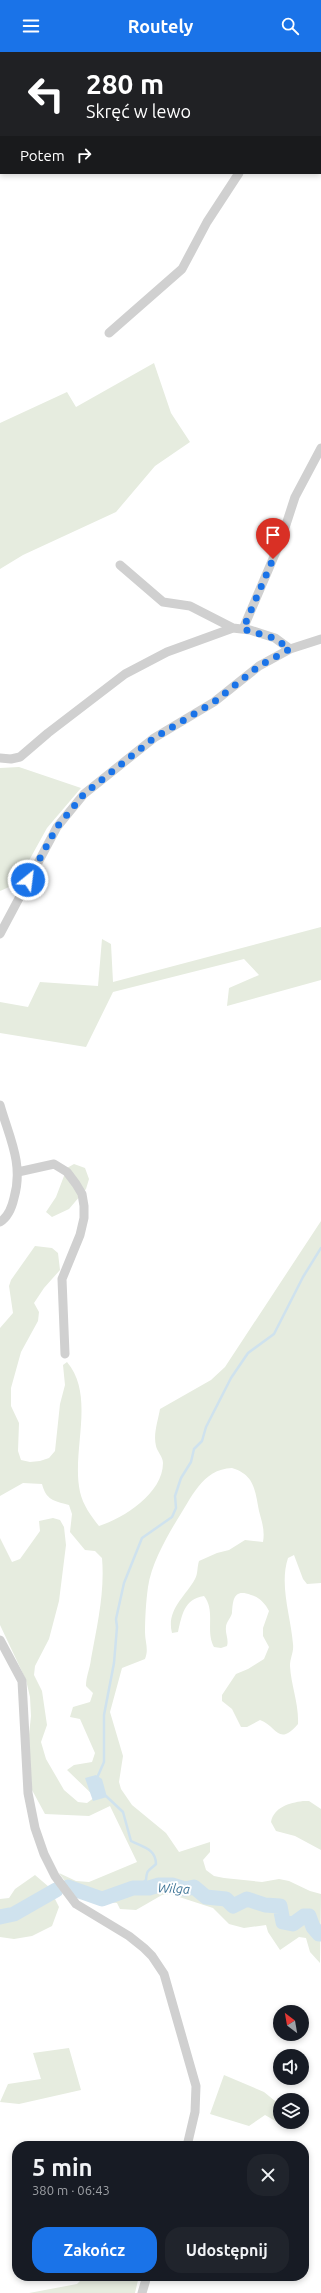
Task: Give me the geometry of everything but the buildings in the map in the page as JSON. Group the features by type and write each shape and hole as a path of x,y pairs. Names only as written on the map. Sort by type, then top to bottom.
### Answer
{"street":[{"path":"109,333 182,269 207,222 238,174"},
{"path":"243,629 281,540 296,497 321,448"},
{"path":"120,565 163,602 190,606 233,628 243,629 274,638 290,649"},
{"path":"0,758 11,759 20,757 48,733 125,674 142,664 167,652 233,628"},
{"path":"0,934 57,827 84,794 154,738 214,702 259,666 290,649 321,638"},
{"path":"0,1104 13,1143 18,1172 13,1204 6,1216 0,1222"},
{"path":"18,1172 54,1164 67,1172 82,1194 84,1218 80,1235 62,1278 65,1354"},
{"path":"0,1640 22,1681 28,1793 39,1842 55,1876 76,1904 129,1936 152,1956 164,1974 196,2086 195,2112 188,2141"},
{"path":"142,2293 145,2281"}],"shaded area":[{"path":"154,363 171,413 190,442 155,466 116,512 23,555 0,569 0,423 67,392 76,407"},
{"path":"19,767 81,788 47,828 16,884 0,891 0,768"},
{"path":"321,927 321,980 227,1006 229,988 259,975 244,959 113,992 86,1047 0,1033 0,1002 28,1007 40,982 98,986 102,939 111,944 113,982"},
{"path":"74,1164 85,1168 89,1179 86,1189 69,1209 52,1217 46,1212 56,1197 67,1168"},
{"path":"321,1221 321,1583 307,1584 303,1579 294,1555 288,1558 285,1579 286,1601 293,1644 290,1666 298,1724 286,1734 278,1733 260,1720 247,1727 241,1727 232,1709 222,1701 222,1695 236,1674 248,1669 264,1659 269,1647 263,1636 263,1628 269,1611 264,1603 259,1599 245,1593 237,1594 234,1600 232,1613 226,1625 228,1641 227,1646 221,1648 214,1647 211,1641 209,1608 208,1602 204,1596 192,1600 188,1604 183,1614 178,1632 172,1633 171,1625 174,1611 197,1575 199,1561 217,1553 229,1550 245,1540 263,1542 263,1526 253,1485 250,1479 240,1471 232,1468 213,1474 198,1486 164,1543 152,1570 148,1587 145,1615 147,1649 145,1659 122,1668 110,1712 123,1756 119,1782 121,1789 132,1805 166,1833 179,1852 210,1842 210,1852 203,1860 206,1870 214,1876 262,1882 279,1879 289,1881 310,1891 321,1894 320,1963 310,1952 306,1938 299,1937 280,1950 268,1932 266,1925 244,1928 229,1924 213,1908 170,1894 162,1895 136,1910 120,1909 117,1903 95,1903 77,1893 67,1884 59,1873 76,1881 89,1882 137,1862 110,1806 89,1816 45,1814 32,1790 28,1744 31,1716 30,1697 26,1680 0,1625 0,1538 12,1562 20,1559 40,1531 39,1521 53,1518 60,1520 64,1527 66,1545 59,1601 49,1639 35,1666 34,1675 42,1691 47,1725 41,1742 46,1759 64,1790 78,1802 87,1803 95,1797 67,1770 74,1765 92,1762 95,1753 80,1719 70,1717 73,1707 90,1702 93,1693 86,1686 86,1682 100,1609 103,1571 102,1558 95,1551 85,1550 70,1532 72,1514 69,1505 48,1497 42,1484 23,1483 0,1496 0,1328 13,1313 9,1286 11,1280 35,1246 52,1248 58,1253 60,1270 44,1288 34,1303 39,1312 38,1321 21,1352 11,1388 11,1406 19,1423 18,1451 21,1460 30,1462 49,1458 55,1451 60,1404 65,1385 63,1365 67,1362 76,1376 80,1391 81,1424 78,1476 80,1492 85,1506 99,1526 120,1517 140,1503 157,1484 163,1463 155,1441 155,1432 160,1409 211,1380 225,1367"},
{"path":"309,1801 321,1809 321,1850 295,1836 276,1831 271,1822 275,1813 279,1809 293,1803"},
{"path":"35,1875 49,1887 59,1907 52,1926 32,1936 14,1939 0,1937 0,1899 9,1898 15,1889"},
{"path":"69,2048 81,2090 19,2104 0,2102 8,2084 41,2079 33,2053"},
{"path":"224,2075 264,2092 273,2099 273,2120 265,2115 249,2126 210,2114"},
{"path":"80,2281 138,2281 135,2293 29,2293 77,2284"}],"water":[{"path":"96,1775 102,1779 107,1797 93,1801 85,1778"}],"waterway":[{"path":"97,1778 104,1762 104,1715 114,1663 117,1627 116,1619 124,1583 142,1538 172,1517 176,1508 175,1496 181,1478 191,1462 194,1449 202,1441 206,1427 231,1378 248,1353 274,1334 303,1277 321,1248"},
{"path":"106,1796 123,1812 131,1841 148,1849 154,1855 156,1864 149,1870 146,1880 138,1888"},
{"name":"Wilga","path":"68,1887 102,1899 133,1888 149,1888 159,1885 172,1885 185,1889 194,1887 206,1897 226,1899 233,1906 247,1899 265,1905 280,1906 283,1922 293,1924 304,1916 309,1916 313,1927 319,1934 321,1934"},
{"name":"Wilga","path":"0,1917 14,1914 56,1890"}],"route":[{"path":"28,880 57,827 84,794 154,738 214,702 259,666 290,649 274,638 243,629 273,559"}]}
